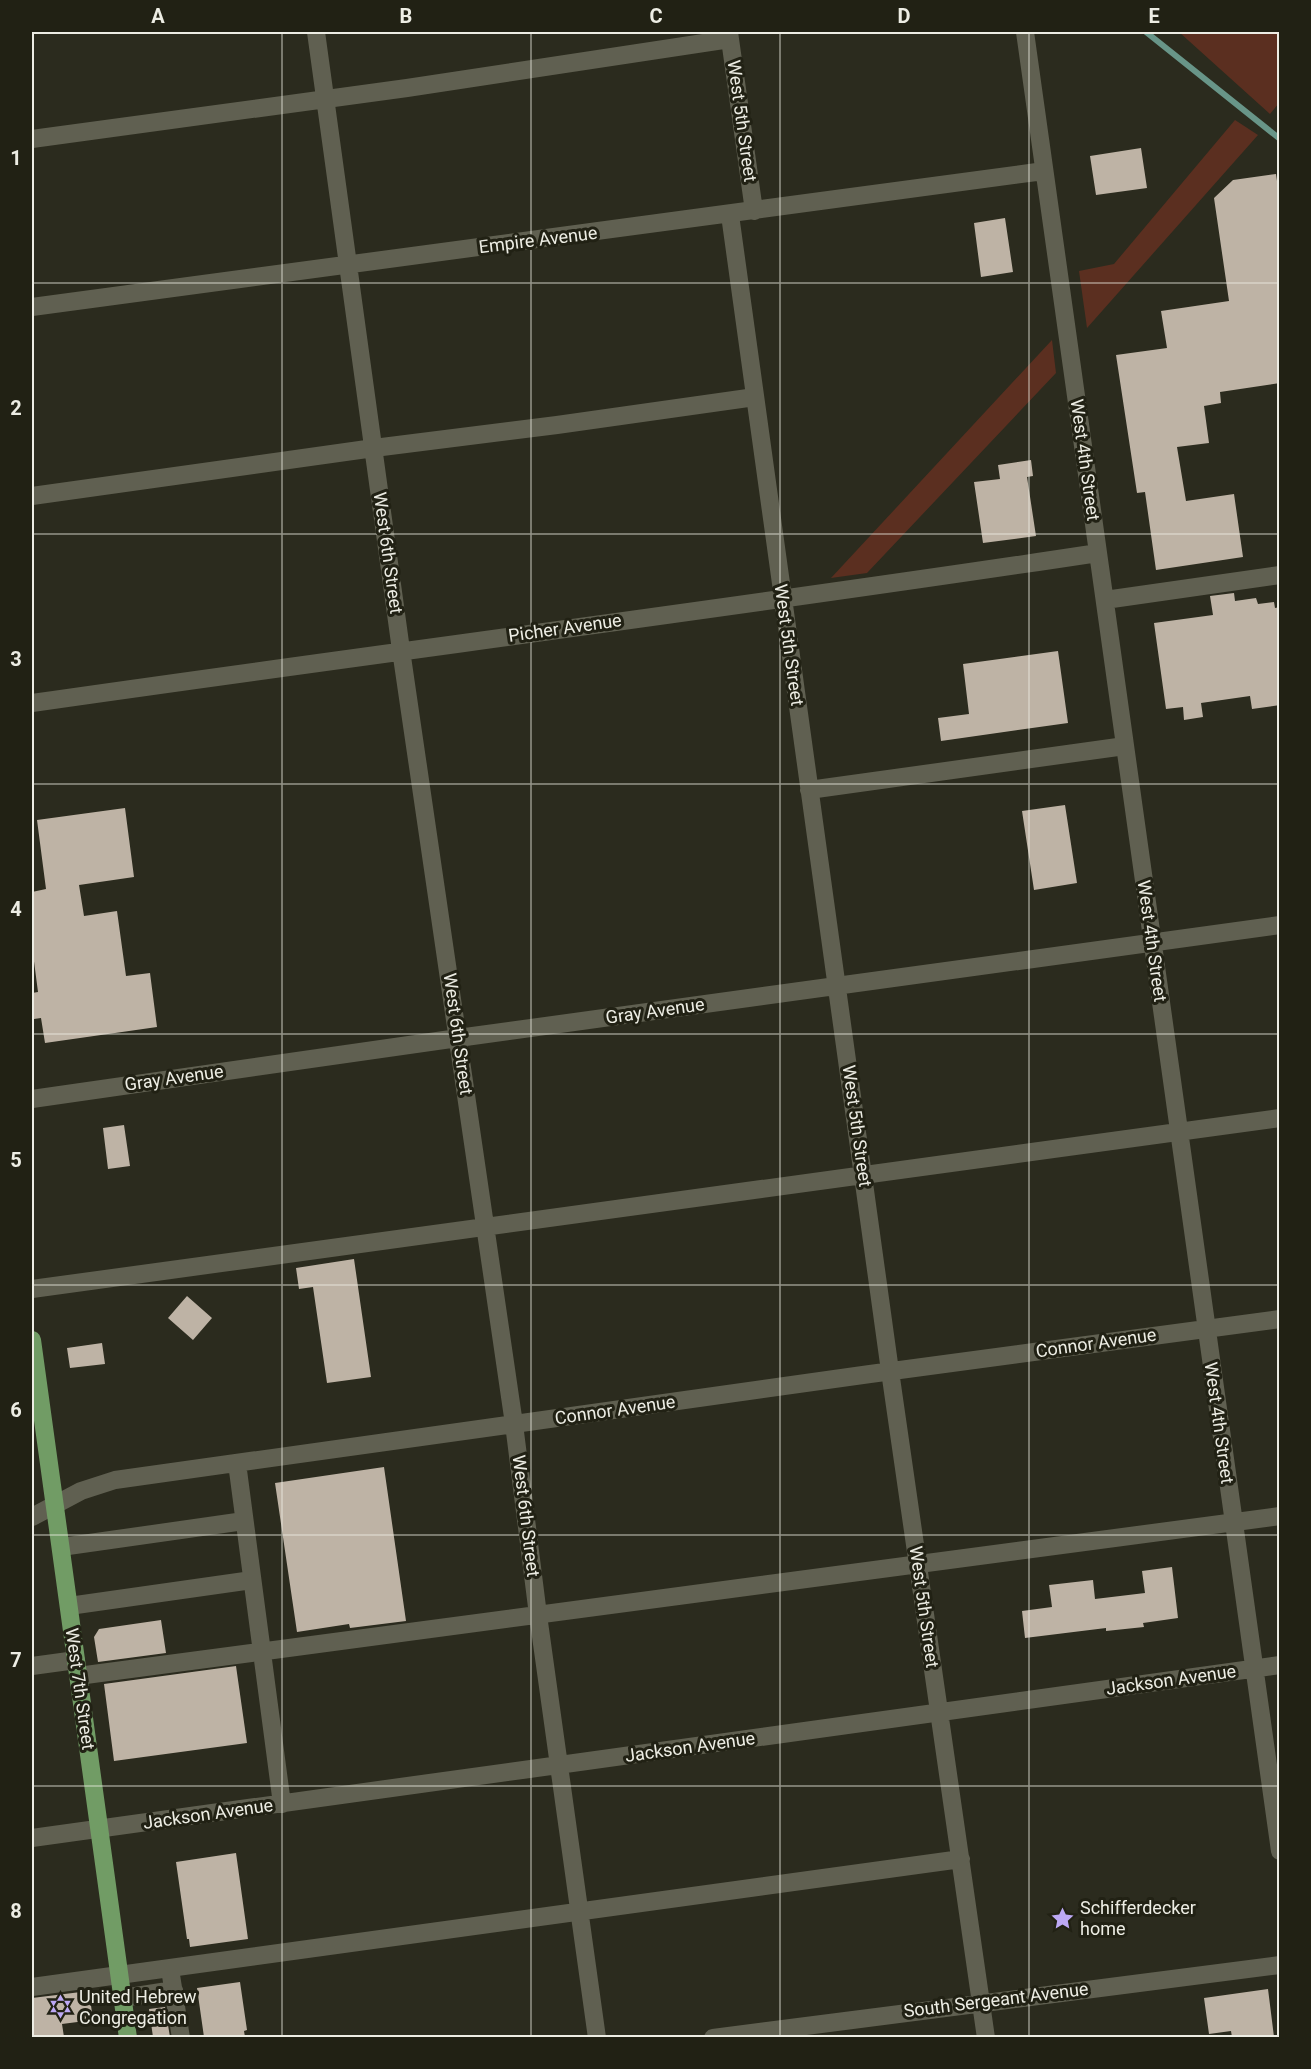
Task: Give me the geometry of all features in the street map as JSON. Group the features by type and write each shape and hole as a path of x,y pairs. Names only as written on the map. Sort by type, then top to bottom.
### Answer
{"main road":[{"name":"West 7th Street","path":"32,1340 34,1373 61,1547 128,2037"}],"street":[{"name":"West 6th Street","path":"316,32 350,264 401,650 514,1424 538,1615 597,2037"},
{"name":"West 4th Street","path":"1025,32 1233,1522 1277,1811 1280,1851"},
{"path":"32,139 326,99 730,35"},
{"name":"West 5th Street","path":"730,35 754,211"},
{"name":"Empire Avenue","path":"32,307 1044,171"},
{"name":"West 5th Street","path":"730,215 890,1371 986,2037"},
{"path":"32,496 374,447 557,425 755,397"},
{"name":"Picher Avenue","path":"32,703 401,650 783,599 1098,552"},
{"path":"1105,600 1280,575"},
{"path":"809,790 1125,746"},
{"name":"Gray Avenue","path":"32,1099 1280,925"},
{"path":"32,1288 1280,1119"},
{"name":"Connor Avenue","path":"32,1517 81,1491 115,1480 890,1371 1280,1319"},
{"path":"237,1462 282,1804"},
{"path":"32,1666 77,1668 262,1651 1280,1516"},
{"path":"61,1547 244,1521"},
{"path":"69,1606 252,1580"},
{"name":"Jackson Avenue","path":"32,1838 1280,1665"},
{"path":"32,1988 580,1910 961,1859"},
{"name":"South Sergeant Avenue","path":"713,2037 1280,1965"},
{"path":"170,1969 181,2037"},
{"path":"123,1998 174,1990"}],"shaded area":[{"path":"1179,32 1279,32 1279,103 1270,114"},
{"path":"1235,120 1258,135 1087,328 1079,271 1114,264"},
{"path":"1052,340 1056,373 867,573 831,578"}],"building":[{"path":"1141,148 1147,188 1096,195 1090,156"},
{"path":"1276,174 1280,202 1280,383 1220,392 1221,403 1204,406 1209,443 1177,447 1186,501 1234,494 1243,557 1156,570 1145,492 1137,493 1116,355 1167,348 1161,311 1229,301 1214,198 1233,180"},
{"path":"1005,218 1013,272 981,277 974,223"},
{"path":"1031,460 1033,476 1027,477 1036,536 983,543 974,482 1000,479 998,465"},
{"path":"1234,593 1235,601 1256,598 1258,604 1274,602 1275,608 1280,607 1280,705 1252,709 1250,696 1201,703 1203,717 1184,720 1183,707 1166,709 1154,623 1213,615 1210,596"},
{"path":"1058,651 1068,723 941,741 938,718 969,714 963,664"},
{"path":"1065,805 1077,883 1034,890 1022,811"},
{"path":"125,808 134,877 79,885 84,916 117,911 126,976 150,973 157,1027 45,1043 41,1018 34,1019 32,998 32,993 38,992 32,946 32,892 46,889 37,820"},
{"path":"124,1125 130,1166 108,1169 103,1128"},
{"path":"354,1259 371,1377 327,1383 313,1287 299,1289 296,1268"},
{"path":"187,1296 212,1318 193,1340 168,1318"},
{"path":"102,1343 105,1364 70,1368 67,1348"},
{"path":"384,1467 406,1621 350,1628 349,1624 297,1632 275,1483"},
{"path":"1172,1567 1178,1618 1143,1623 1144,1627 1106,1631 1106,1628 1025,1638 1022,1611 1052,1607 1049,1585 1093,1580 1095,1599 1145,1593 1142,1571"},
{"path":"161,1620 166,1653 98,1662 94,1637 99,1629"},
{"path":"236,1666 247,1743 114,1761 104,1684"},
{"path":"236,1853 248,1939 190,1947 176,1862"},
{"path":"240,1982 247,2030 244,2031 245,2037 204,2037 197,1988"},
{"path":"1268,1989 1274,2037 1232,2037 1231,2031 1209,2034 1204,1998"},
{"name":"United Hebrew Congregation","path":"89,1991 93,2020 62,2024 64,2037 32,2037 32,1998"},
{"path":"165,2007 170,2037 153,2037 149,2009"}],"waterway":[{"path":"1146,32 1280,139"}],"place":[{"name":"Schifferdecker home","path":"1062,1918"},
{"name":"United Hebrew Congregation","path":"61,2007"}]}
